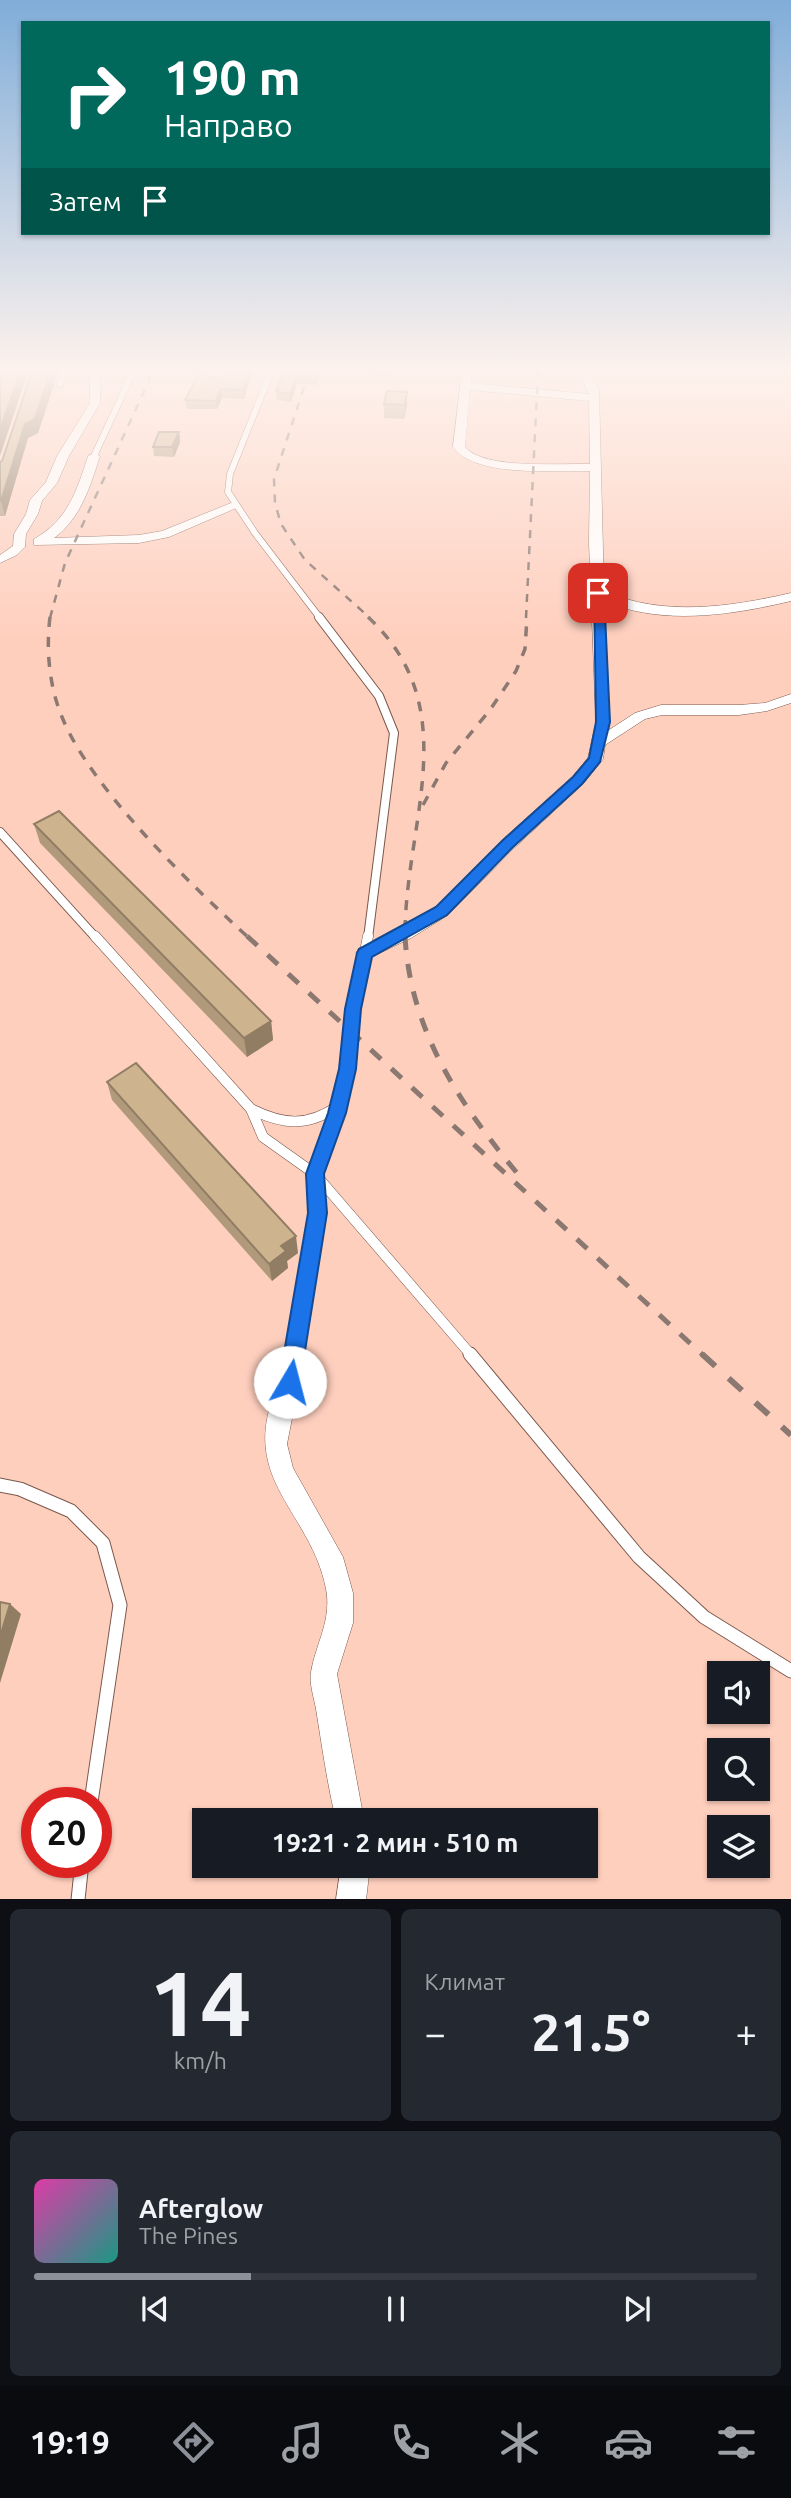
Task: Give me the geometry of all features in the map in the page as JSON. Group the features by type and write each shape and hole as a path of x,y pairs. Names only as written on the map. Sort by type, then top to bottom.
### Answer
{"street":[{"path":"19,549 20,534 32,514 36,500 51,483 61,461"},
{"path":"0,559 55,534 71,518 92,461"},
{"path":"472,461 489,464 596,468"},
{"path":"365,953 442,911 507,845 578,780 595,759 603,722 595,543 596,461"},
{"path":"38,542 139,539 165,534 235,506"},
{"path":"598,593 623,605 656,609 723,608 791,597"},
{"path":"600,742 640,716 661,710 738,710 767,707 791,698"},
{"path":"287,1390 275,1444 282,1472 334,1566 340,1593 340,1623 324,1674 347,1808"},
{"path":"351,1899 354,1878"}],"lane":[{"path":"235,461 230,474 228,492 235,506 379,696 389,716 394,744 365,953 353,1009 347,1069 338,1106 315,1174 318,1213 287,1390"},
{"path":"0,832 251,1109 263,1137 315,1174 491,1378 639,1557 704,1617 791,1671"},
{"path":"251,1109 273,1121 288,1124 323,1117 338,1106"},
{"path":"0,1485 20,1489 71,1511 103,1543 120,1605 93,1787"},
{"path":"78,1899 80,1878"}],"shaded area":[{"path":"0,461 791,461 791,1899 0,1899"}],"building":[{"path":"14,461 0,501 0,462"},
{"path":"59,811 271,1021 244,1038 34,824"},
{"path":"136,1063 296,1236 281,1246 286,1251 269,1264 107,1082"},
{"path":"0,1602 10,1604 0,1637"}],"railway":[{"path":"50,618 65,563 112,461"},
{"path":"280,461 274,479 275,503 281,524 305,560 370,618"},
{"path":"526,618 534,461"},
{"path":"50,617 48,642 51,680 62,717 76,745 95,774 145,835 249,938"},
{"path":"368,617 398,652 415,690 423,729 423,769 407,895 405,937"},
{"path":"423,805 446,763 490,710 516,671 525,649 527,617"},
{"path":"247,936 704,1356"},
{"path":"405,937 416,1003 441,1064 476,1120 517,1173"},
{"path":"702,1354 791,1435"}],"route":[{"path":"290,1382 298,1320 318,1213 315,1174 337,1113 347,1069 353,1009 365,953 442,911 507,845 578,780 595,759 603,722 598,593"}]}
